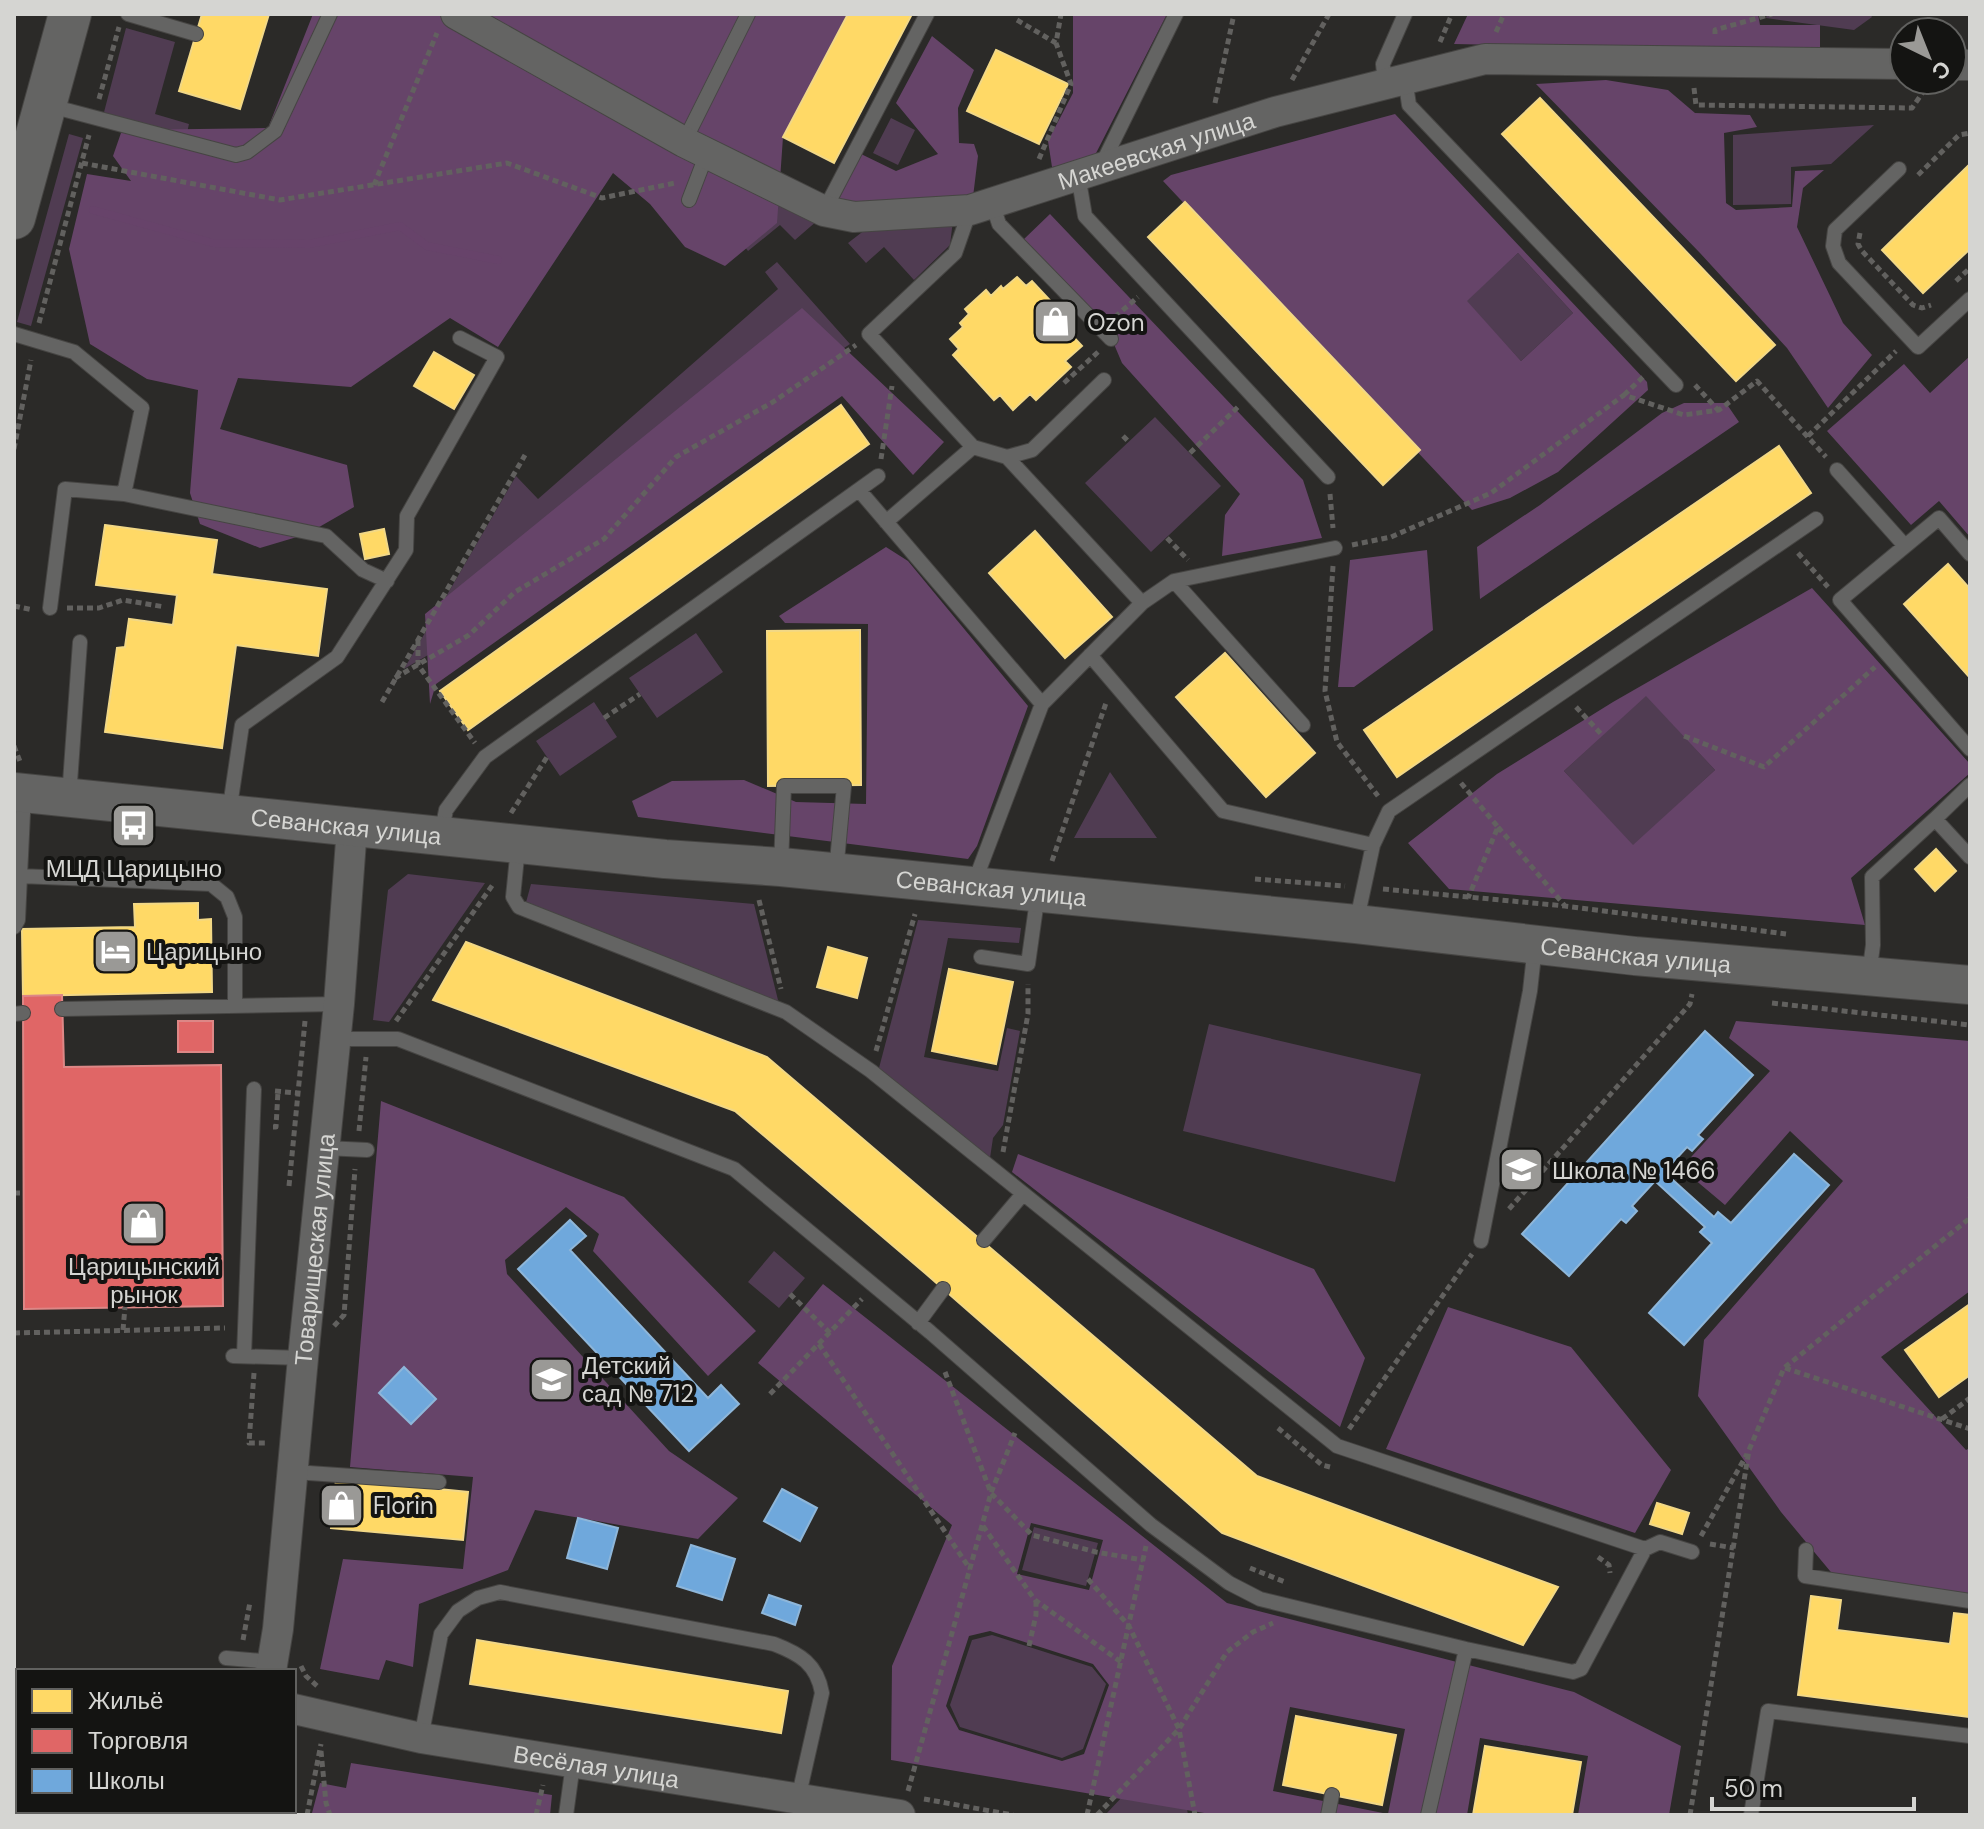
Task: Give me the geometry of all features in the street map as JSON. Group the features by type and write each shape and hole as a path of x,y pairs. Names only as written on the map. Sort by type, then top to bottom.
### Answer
{"main road":[{"path":"14,218 70,14"}],"street":[{"name":"Макеевская улица","path":"448,21 491,25 695,148 836,218 981,206 1275,112 1485,59 1702,71 1888,65"},
{"name":"Севанская улица","path":"20,783 69,798 352,827 441,835 513,830 665,859 973,886 1049,878 1356,924 1535,946 1970,985"},
{"name":"Товарищеская улица","path":"272,1667 336,1039 352,827"},
{"name":"Весёлая улица","path":"296,1709 421,1738 573,1764 798,1799 904,1806"}],"lane":[{"path":"125,14 196,34"},
{"path":"43,104 236,155 247,152 275,131 330,14"},
{"path":"689,200 695,148 748,14"},
{"path":"836,218 927,14"},
{"path":"1176,14 1089,172 1085,216 1328,477"},
{"path":"1405,14 1383,64 1409,105 1676,385"},
{"path":"1899,169 1835,230 1833,246 1839,263 1918,347 1970,299"},
{"path":"1106,334 981,206 955,253 869,334 973,447 1007,457 1142,603"},
{"path":"14,334 74,352 142,408 124,494"},
{"path":"229,815 242,725 337,657 406,550 407,516 497,357 460,338"},
{"path":"1007,457 1032,450 1104,380"},
{"path":"886,522 973,447"},
{"path":"1837,470 1905,546"},
{"path":"441,835 446,810 485,757 878,476"},
{"path":"50,608 65,489 124,494 326,536 363,570 387,581"},
{"path":"859,490 1042,704"},
{"path":"1970,554 1939,518 1840,600 1970,749"},
{"path":"1356,924 1373,845 1389,811 1816,519"},
{"path":"973,886 1042,704 1142,603 1174,581 1236,576 1335,548"},
{"path":"1174,581 1303,725"},
{"path":"69,798 80,642"},
{"path":"1090,655 1223,811 1373,845"},
{"path":"14,927 18,920 20,876 20,783"},
{"path":"1869,978 1873,945 1872,877 1970,785"},
{"path":"781,867 784,786 844,786 836,872"},
{"path":"1935,819 1970,857"},
{"path":"513,830 513,897 519,907 786,1012 871,1071 1337,1446 1645,1549"},
{"path":"20,876 211,884 227,897 235,917 235,1006"},
{"path":"981,957 1028,964 1049,878"},
{"path":"1481,1241 1530,991 1535,946"},
{"path":"62,1009 339,1004"},
{"path":"336,1039 398,1039 734,1169 924,1328 1151,1525 1229,1583 1260,1599 1573,1672 1581,1669 1645,1549 1660,1542 1692,1552"},
{"path":"254,1089 244,1356 303,1358"},
{"path":"325,1148 367,1150"},
{"path":"984,1240 1022,1195"},
{"path":"924,1328 943,1289"},
{"path":"294,1472 439,1482"},
{"path":"1806,1550 1805,1576 1970,1601"},
{"path":"421,1738 441,1634 458,1611 478,1598 500,1592 774,1644 796,1653 811,1664 819,1678 822,1693 798,1799"},
{"path":"1428,1815 1466,1649"},
{"path":"226,1658 272,1667"},
{"path":"1751,1815 1768,1711 1970,1736"},
{"path":"566,1815 573,1764"},
{"path":"1328,1815 1332,1795"}],"path":[{"path":"14,449 35,340 125,14"},
{"path":"1037,188 1032,174 1071,84 1056,43 1061,14"},
{"path":"1209,134 1234,14"},
{"path":"1275,112 1329,14"},
{"path":"1772,14 1715,30 1702,71 1696,105 1912,108 1920,96"},
{"path":"1017,20 1056,43"},
{"path":"374,185 448,21"},
{"path":"1910,183 1959,135 1970,133"},
{"path":"82,163 280,200 507,163 602,198 651,189"},
{"path":"1861,232 1858,244 1862,251 1913,305 1922,308 1930,306 1940,297"},
{"path":"1950,287 1970,268"},
{"path":"1106,334 1150,285"},
{"path":"395,678 469,635 515,592 604,539 676,457 773,402 869,334"},
{"path":"1808,436 1910,339"},
{"path":"1064,383 1096,354"},
{"path":"878,476 896,363"},
{"path":"1335,548 1391,537 1491,493 1624,395 1684,415 1719,410 1757,381 1837,470"},
{"path":"1190,453 1252,395"},
{"path":"1123,436 1129,442"},
{"path":"382,702 525,455"},
{"path":"1328,477 1335,548 1325,691 1337,742 1389,811"},
{"path":"1786,540 1840,600"},
{"path":"78,608 99,608 123,600 165,607"},
{"path":"417,638 418,665 485,757"},
{"path":"1684,736 1764,767 1888,656"},
{"path":"1049,878 1052,861 1113,683"},
{"path":"1563,693 1603,736"},
{"path":"604,718 640,694"},
{"path":"14,746 20,783"},
{"path":"513,830 547,757"},
{"path":"1451,770 1565,906"},
{"path":"1468,898 1498,827"},
{"path":"390,1029 499,875 503,890"},
{"path":"1240,878 1565,906 1796,935"},
{"path":"759,900 786,1012"},
{"path":"871,1071 915,914"},
{"path":"1006,1127 1028,1014 1028,964"},
{"path":"1337,1446 1481,1241 1690,1004 1692,994"},
{"path":"287,1092 297,1093"},
{"path":"14,1193 23,1193"},
{"path":"1734,1548 1697,1542 1749,1450 1784,1368 1970,1218"},
{"path":"770,1394 874,1286"},
{"path":"790,1294 830,1333"},
{"path":"123,1330 125,1307"},
{"path":"14,1333 245,1327"},
{"path":"924,1328 991,1493 1032,1535 1096,1552 1143,1560"},
{"path":"819,1344 970,1569"},
{"path":"244,1356 249,1443 266,1443"},
{"path":"1784,1368 1970,1429"},
{"path":"1942,1419 1970,1398"},
{"path":"904,1806 991,1493 1023,1414"},
{"path":"1274,1425 1322,1465 1337,1470"},
{"path":"1690,1815 1749,1450"},
{"path":"1087,1815 1151,1525"},
{"path":"983,1526 1035,1600 1121,1662"},
{"path":"1589,1554 1609,1565 1610,1572 1603,1586"},
{"path":"1248,1567 1287,1583"},
{"path":"1088,1579 1129,1626 1179,1729 1195,1815"},
{"path":"1029,1646 1036,1615 1035,1600"},
{"path":"1097,1815 1179,1729 1227,1652 1253,1632 1300,1610"},
{"path":"307,1815 321,1745 326,1803 330,1815"},
{"path":"536,1815 543,1781"}],"shaded area":[{"path":"313,14 848,14 783,137 777,223 725,266 685,247 650,204 613,173 498,347 450,318 351,387 238,378 220,429 347,465 354,507 307,534 260,548 200,524 190,493 198,390 147,379 90,344 69,249 87,174 131,181 113,156 122,130 268,128"},
{"path":"1073,14 1167,14 1092,161 1052,167 1048,141 1073,93"},
{"path":"1468,14 1758,14 1760,25 1820,25 1820,51 1454,44"},
{"path":"1767,14 1870,14 1872,17 1854,30 1766,18"},
{"path":"126,28 175,42 155,114 189,124 186,137 103,116"},
{"path":"932,36 974,70 958,108 959,143 974,144 978,156 973,197 837,203 861,154 896,171 938,154 896,103"},
{"path":"1606,80 1668,90 1695,113 1750,115 1757,127 1724,133 1726,203 1736,210 1792,207 1795,171 1824,170 1803,188 1797,227 1843,323 1872,355 1828,408 1787,348 1700,253 1536,84"},
{"path":"1395,114 1647,382 1648,390 1558,472 1510,498 1472,510 1163,181 1171,175","holes":["1518,253 1573,313 1521,361 1467,301"]},
{"path":"891,118 915,130 898,165 873,153"},
{"path":"1874,125 1831,164 1791,167 1791,204 1733,205 1733,135"},
{"path":"69,134 83,138 31,326 17,322"},
{"path":"728,176 818,220 795,240 780,225 748,251 715,207"},
{"path":"1050,214 1303,480 1322,538 1222,556 1225,515 1240,494 1122,363 1105,323 1023,240"},
{"path":"953,220 950,245 914,280 884,247 866,263 848,243 870,226"},
{"path":"1518,253 1573,313 1521,361 1466,301"},
{"path":"777,262 850,344 771,398 466,633 404,669 516,476 538,499 778,289 765,272"},
{"path":"802,308 944,442 913,475 842,396 436,684 430,704 425,614"},
{"path":"1970,356 1970,537 1939,501 1911,525 1827,431 1904,364 1930,393"},
{"path":"1684,403 1726,403 1739,422 1480,599 1477,547 1540,505 1662,413"},
{"path":"1155,417 1221,486 1151,552 1085,483"},
{"path":"886,547 908,561 1028,706 977,846 968,859 638,817 632,801 672,781 744,780 796,802 866,804 868,624 785,623 779,616"},
{"path":"1427,550 1433,630 1354,687 1338,687 1350,560"},
{"path":"1812,588 1970,764 1970,773 1851,878 1865,925 1449,889 1408,843 1497,774 1613,702","holes":["1646,696 1715,770 1633,845 1564,771"]},
{"path":"696,633 723,672 657,718 629,678"},
{"path":"1646,695 1715,770 1633,846 1564,771"},
{"path":"594,702 617,737 560,776 536,741"},
{"path":"1110,772 1157,838 1074,838"},
{"path":"408,874 485,883 389,1022 373,1020 388,890"},
{"path":"531,884 754,904 779,1004 525,906"},
{"path":"918,920 1021,928 1019,943 948,938 924,1057 998,1071 1007,1028 1020,1031 1003,1125 993,1138 990,1158 879,1068"},
{"path":"1736,1021 1970,1041 1970,1291 1881,1357 1966,1450 1970,1448 1970,1595 1835,1577 1781,1512 1698,1396 1704,1340 1843,1181 1790,1131 1725,1205 1681,1168 1770,1071 1729,1038"},
{"path":"1209,1024 1421,1074 1395,1182 1183,1131"},
{"path":"381,1101 624,1197 756,1331 708,1376 593,1251 599,1234 566,1207 505,1260 507,1274 669,1451 738,1498 698,1539 535,1510 508,1570 419,1604 413,1667 386,1660 379,1680 320,1669 343,1559 463,1569 473,1477 350,1467"},
{"path":"1018,1154 1314,1269 1365,1358 1340,1427 1012,1172"},
{"path":"774,1251 805,1278 779,1308 748,1282"},
{"path":"823,1284 1227,1603 1574,1692 1681,1746 1669,1815 1578,1815 1588,1756 1480,1738 1467,1815 1216,1815 891,1760 892,1666 952,1525 758,1363","holes":["1031,1523 1103,1540 1089,1590 1017,1574","990,1631 1093,1664 1109,1685 1084,1754 1062,1761 959,1730 946,1706 969,1636","1290,1707 1405,1729 1388,1814 1273,1791"]},
{"path":"1448,1307 1571,1347 1671,1470 1635,1533 1386,1449"},
{"path":"1034,1527 1098,1543 1086,1586 1022,1570"},
{"path":"992,1635 1092,1667 1106,1684 1083,1749 1062,1758 960,1727 950,1705 972,1640"},
{"path":"1176,1740 1188,1815 1106,1814"},
{"path":"351,1763 552,1795 550,1815 312,1813 320,1783 346,1788"}],"building: Жильё":[{"path":"202,14 269,14 240,109 179,91"},
{"path":"848,14 912,14 834,163 783,137"},
{"path":"996,50 1068,84 1039,144 967,111"},
{"path":"1540,98 1775,345 1736,381 1502,134"},
{"path":"1970,164 1970,249 1923,293 1882,250"},
{"path":"1185,202 1420,450 1383,485 1148,237"},
{"path":"1017,277 1026,286 1032,281 1073,325 1067,330 1082,346 1065,361 1071,367 1036,400 1030,394 1013,410 1000,395 994,400 953,355 959,349 950,339 963,327 960,323 969,314 965,309 986,290 991,296"},
{"path":"434,352 474,375 454,409 414,386"},
{"path":"841,405 869,444 468,730 440,691"},
{"path":"1779,446 1811,493 1397,777 1364,730"},
{"path":"105,525 217,540 212,574 327,589 318,656 236,645 222,748 105,732 117,648 125,647 129,619 173,625 177,595 96,585"},
{"path":"384,529 389,554 365,559 360,534"},
{"path":"1035,531 1112,617 1065,658 989,573"},
{"path":"1948,564 1970,589 1970,678 1904,604"},
{"path":"860,630 861,785 768,786 767,631"},
{"path":"1225,653 1315,753 1266,797 1176,697"},
{"path":"1936,849 1956,871 1935,891 1915,869"},
{"path":"198,903 198,920 211,919 212,992 23,996 22,929 135,927 134,904"},
{"path":"466,942 767,1057 1257,1476 1558,1587 1523,1645 1222,1533 735,1111 433,1000"},
{"path":"828,947 867,958 857,998 817,987"},
{"path":"949,969 1013,982 996,1064 932,1051"},
{"path":"1970,1304 1970,1375 1939,1397 1905,1350"},
{"path":"336,1479 468,1492 463,1540 331,1528"},
{"path":"1657,1503 1689,1513 1682,1534 1650,1524"},
{"path":"1811,1596 1841,1600 1837,1630 1950,1644 1954,1613 1970,1615 1970,1717 1798,1695"},
{"path":"477,1640 788,1691 781,1733 470,1684"},
{"path":"1296,1716 1396,1735 1382,1805 1283,1785"},
{"path":"1485,1746 1581,1762 1572,1815 1473,1815"}],"building: Торговля":[{"path":"62,995 64,1067 221,1065 223,1306 24,1309 23,996"},
{"path":"178,1021 213,1021 213,1052 178,1052"}],"building: Школы":[{"path":"1705,1031 1753,1075 1698,1135 1703,1139 1692,1151 1687,1147 1664,1172 1714,1217 1718,1212 1731,1223 1794,1154 1829,1185 1684,1345 1649,1313 1712,1243 1700,1232 1705,1227 1655,1181 1632,1206 1637,1211 1626,1223 1621,1219 1569,1276 1522,1234"},
{"path":"570,1220 586,1236 570,1250 708,1398 721,1385 739,1404 689,1451 518,1269"},
{"path":"404,1367 436,1399 411,1424 379,1393"},
{"path":"782,1489 817,1508 800,1541 764,1521"},
{"path":"578,1518 618,1528 607,1569 567,1558"},
{"path":"691,1545 735,1559 722,1600 677,1586"},
{"path":"769,1595 801,1606 795,1625 762,1613"}],"waterway":[{"path":"93,210 213,243 309,244 400,226 427,246 498,260"}],"place":[{"name":"Ozon","path":"1056,322"},
{"name":"МЦД Царицыно","path":"134,826"},
{"name":"Царицыно","path":"115,951"},
{"name":"Школа № 1466","path":"1521,1170"},
{"name":"Царицынский рынок","path":"144,1224"},
{"name":"Детский сад № 712","path":"551,1379"},
{"name":"Florin","path":"342,1505"}]}
